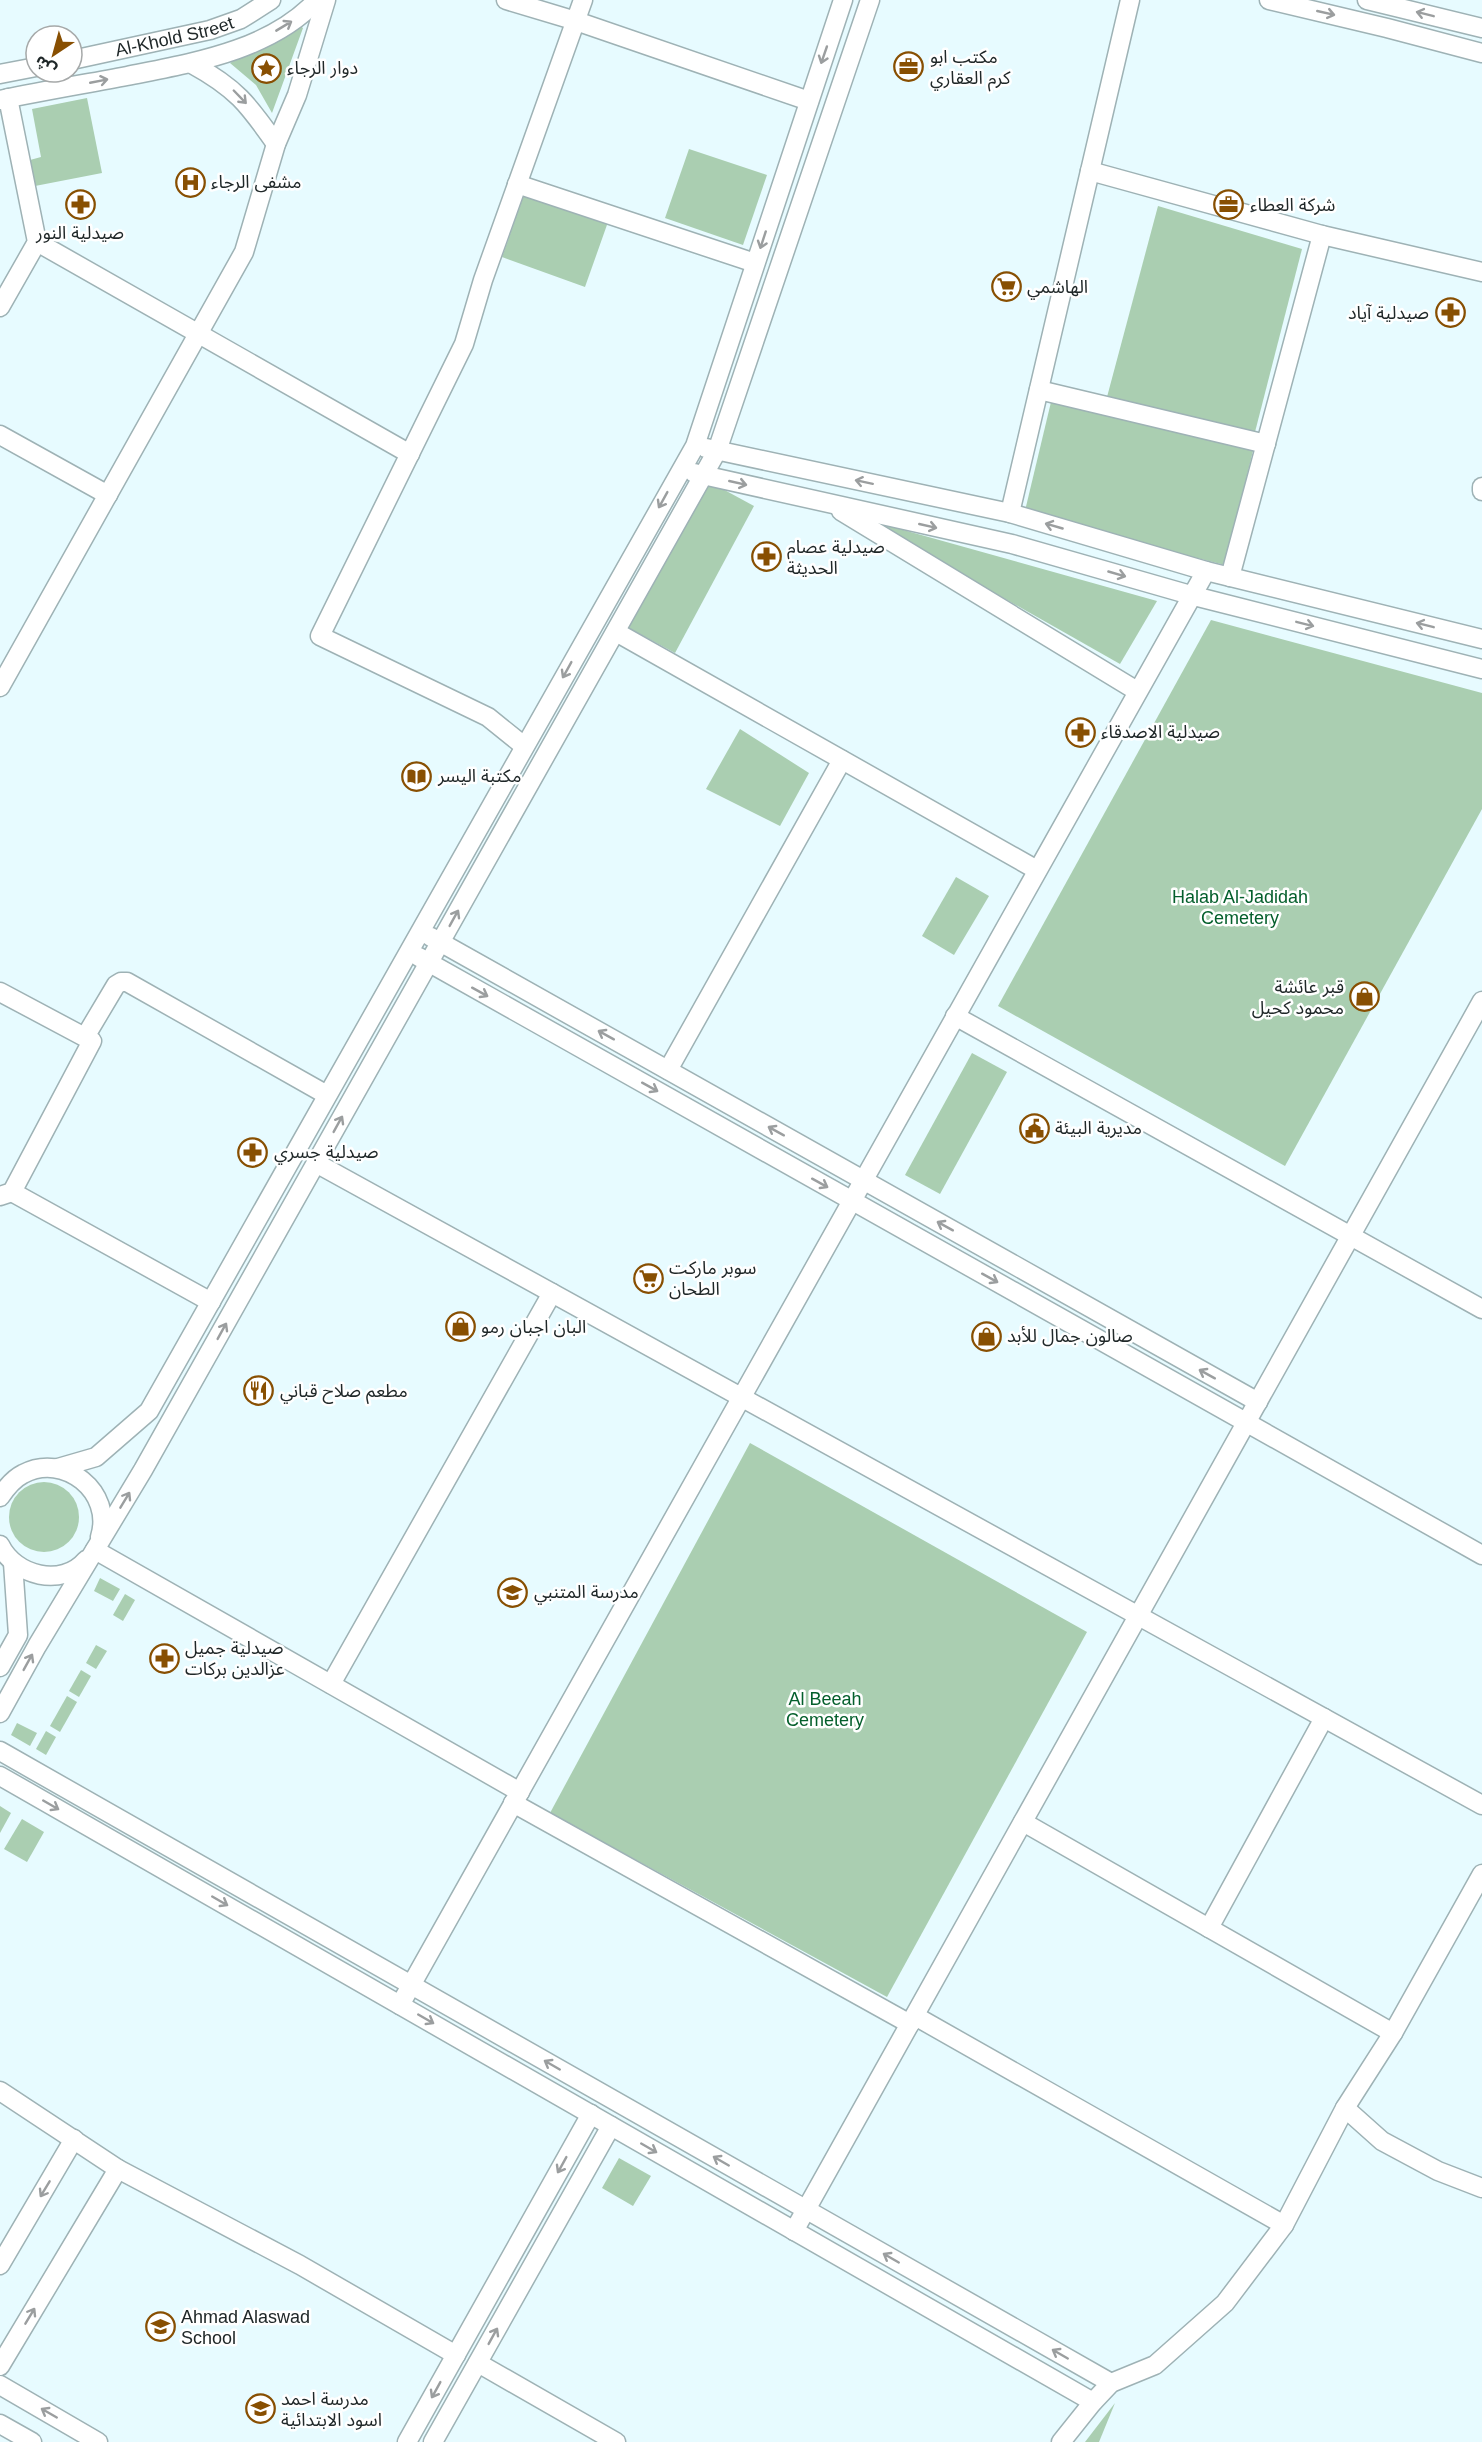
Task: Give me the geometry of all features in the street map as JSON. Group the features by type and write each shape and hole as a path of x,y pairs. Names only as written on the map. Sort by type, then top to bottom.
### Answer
{"street":[{"name":"Al-Khold Street","path":"84,58 164,42 210,30 241,19 271,0"},
{"path":"0,307 37,242 4,99 192,64 246,47 290,23 317,0"},
{"path":"0,687 8,655 108,495 244,252 276,144 297,95 326,0"},
{"path":"506,0 576,21 808,101"},
{"path":"524,746 488,717 320,636 464,344 483,280 583,0"},
{"path":"0,1476 23,1474 40,1468 58,1468 96,1457 149,1411 694,446 843,0"},
{"path":"0,1713 149,1459 717,451 870,0"},
{"path":"1010,513 1130,0"},
{"path":"1269,0 1387,27 1482,53"},
{"path":"1367,0 1482,28"},
{"path":"164,42 169,68"},
{"path":"192,64 216,77 237,93 276,144"},
{"path":"0,74 24,69"},
{"path":"1090,171 1322,235 1482,272"},
{"path":"517,184 755,263"},
{"path":"1230,577 1322,235"},
{"path":"37,242 410,454"},
{"path":"1039,390 1266,444"},
{"path":"0,435 108,495"},
{"path":"681,470 1012,544 1194,596 1478,668 1482,636 1206,571 1010,513 694,446"},
{"path":"829,504 1137,692"},
{"path":"400,2005 1206,571"},
{"path":"616,632 1037,870"},
{"path":"668,1070 842,760"},
{"path":"420,931 1258,1402"},
{"path":"408,951 1482,1555"},
{"path":"85,1037 116,986 121,982 127,982 327,1095"},
{"path":"0,992 92,1041 6,1194 211,1302"},
{"path":"794,2230 1482,1002"},
{"path":"955,1016 1482,1309"},
{"path":"338,1076 359,1088"},
{"path":"316,1163 1482,1805"},
{"path":"331,1684 552,1293"},
{"path":"0,1545 13,1563 29,1573 48,1576 66,1573 83,1564 95,1550 102,1534 103,1517 98,1500 89,1485 75,1474 58,1468"},
{"path":"0,1497 9,1484 23,1474"},
{"path":"95,1550 331,1684 517,1798 912,2020 1284,2225"},
{"path":"0,1667 18,1635 13,1563"},
{"path":"1209,1928 1324,1718"},
{"path":"0,1751 1111,2383"},
{"path":"0,1776 1093,2402"},
{"path":"1023,1822 1393,2032"},
{"path":"1061,2442 1111,2383 1155,2365 1225,2303 1284,2225 1345,2108 1393,2032 1482,1874"},
{"path":"0,2091 118,2169 300,2265 456,2355"},
{"path":"1345,2108 1382,2141 1438,2171 1482,2188"},
{"path":"407,2442 591,2114"},
{"path":"433,2442 611,2126"},
{"path":"0,2265 74,2139"},
{"path":"0,2366 118,2169"},
{"path":"478,2363 616,2442"},
{"path":"0,2385 98,2442"},
{"path":"0,2424 32,2442"}],"green space":[{"path":"299,25 303,28 272,113 256,85 230,63"},
{"path":"87,98 102,173 35,186 30,160 41,157 32,109"},
{"path":"689,149 767,175 743,245 665,218"},
{"path":"525,192 608,222 585,287 502,257"},
{"path":"1158,206 1302,249 1255,432 1107,397"},
{"path":"1051,402 1253,451 1225,565 1024,515"},
{"path":"706,480 754,506 675,653 627,627"},
{"path":"864,519 1157,601 1120,664"},
{"name":"Halab Al-Jadidah Cemetery","path":"1211,620 1482,693 1482,809 1285,1166 998,1006"},
{"path":"740,729 809,773 780,826 706,789"},
{"path":"956,877 989,896 954,955 922,936"},
{"path":"972,1053 1007,1072 940,1194 905,1175"},
{"name":"Al Beeah Cemetery","path":"750,1443 1087,1632 887,1997 550,1813"},
{"path":"44,1482 57,1485 69,1492 76,1504 79,1517 76,1530 69,1542 57,1549 44,1552 31,1549 19,1542 12,1530 9,1517 12,1504 19,1492 31,1485"},
{"path":"100,1578 120,1589 113,1601 94,1591"},
{"path":"125,1594 135,1600 123,1621 113,1615"},
{"path":"96,1645 107,1651 96,1669 86,1663"},
{"path":"81,1670 91,1676 79,1697 69,1691"},
{"path":"67,1696 77,1702 60,1732 50,1726"},
{"path":"17,1723 37,1733 30,1746 11,1735"},
{"path":"46,1731 56,1737 46,1755 36,1749"},
{"path":"0,1806 11,1813 0,1833"},
{"path":"22,1819 44,1832 27,1862 4,1849"},
{"path":"619,2158 651,2176 633,2206 602,2188"},
{"path":"1115,2403 1099,2442 1085,2442"}],"place":[{"name":"مكتب ابو كرم العقاري","path":"909,67"},
{"name":"دوار الرجاء","path":"266,68"},
{"name":"مشفى الرجاء","path":"190,182"},
{"name":"صيدلية النور","path":"80,204"},
{"name":"شركة العطاء","path":"1229,205"},
{"name":"الهاشمي","path":"1006,287"},
{"name":"صيدلية آياد","path":"1450,313"},
{"name":"صيدلية عصام الحديثة","path":"766,557"},
{"name":"صيدلية الاصدقاء","path":"1080,732"},
{"name":"مكتبة اليسر","path":"417,776"},
{"name":"قبر عائشة محمود كحيل","path":"1365,997"},
{"name":"مديرية البيئة","path":"1034,1128"},
{"name":"صيدلية جسري","path":"253,1152"},
{"name":"سوبر ماركت الطحان","path":"648,1278"},
{"name":"البان اجبان رمو","path":"460,1327"},
{"name":"صالون جمال للأبد","path":"986,1336"},
{"name":"مطعم صلاح قباني","path":"259,1391"},
{"name":"مدرسة المتنبي","path":"513,1592"},
{"name":"صيدلية جميل عزالدين بركات","path":"164,1658"},
{"name":"Ahmad Alaswad School","path":"160,2327"},
{"name":"مدرسة احمد اسود الابتدائية","path":"260,2409"}]}
